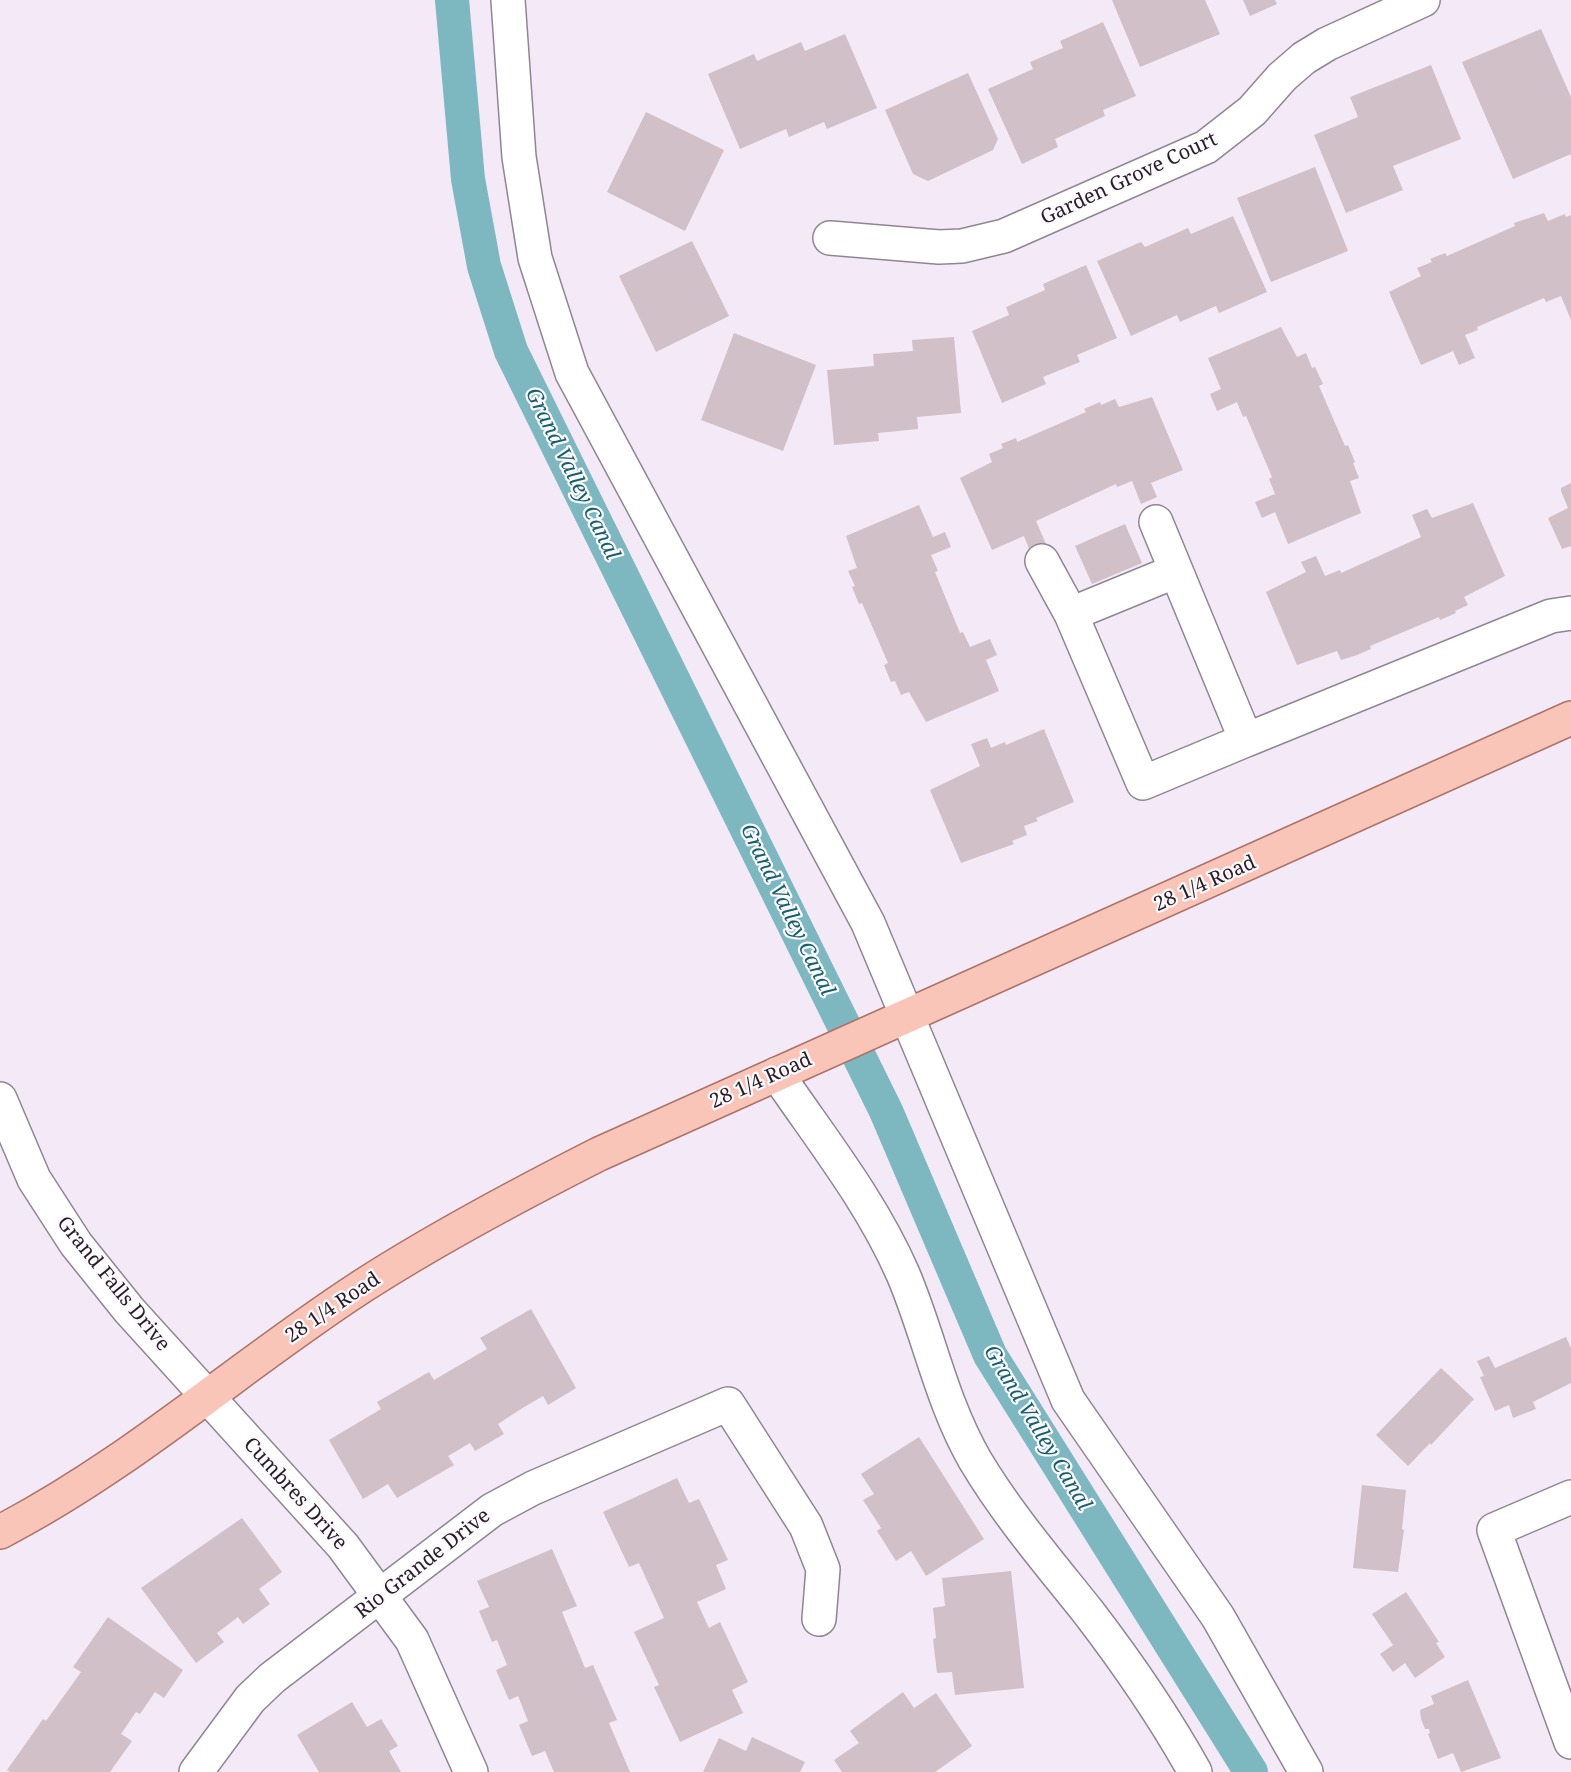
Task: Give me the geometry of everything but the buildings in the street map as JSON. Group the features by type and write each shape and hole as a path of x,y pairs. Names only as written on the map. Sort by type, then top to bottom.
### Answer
{"main road":[{"name":"28 1/4 Road","path":"0,1532 86,1484 360,1288 452,1232 599,1154 1571,718"}],"street":[{"path":"508,0 519,157 535,258 572,373 868,923 899,1019 1068,1400 1218,1617 1306,1772"},
{"name":"Garden Grove Court","path":"830,238 939,247 962,246 1004,236 1206,147 1252,111 1282,77 1304,58 1327,44 1423,0"},
{"path":"1156,522 1246,740"},
{"path":"1042,561 1071,614 1143,783 1551,616 1571,613"},
{"path":"1071,614 1176,571"},
{"path":"777,1074 854,1181 879,1224 903,1275 952,1416 975,1461 1014,1516 1128,1665 1174,1734 1195,1772"},
{"name":"Grand Falls Drive","path":"0,1099 34,1179 76,1244 129,1310 207,1396"},
{"name":"Cumbres Drive","path":"207,1396 343,1546 412,1640 471,1772"},
{"name":"Rio Grande Drive","path":"196,1772 250,1699 272,1678 492,1510 533,1488 728,1404 806,1526 823,1569 819,1619"},
{"path":"1571,1497 1494,1530 1571,1742"}],"waterway":[{"name":"Grand Valley Canal","path":"452,0 468,179 484,266 511,351 886,1111 990,1355 1251,1772"}]}
